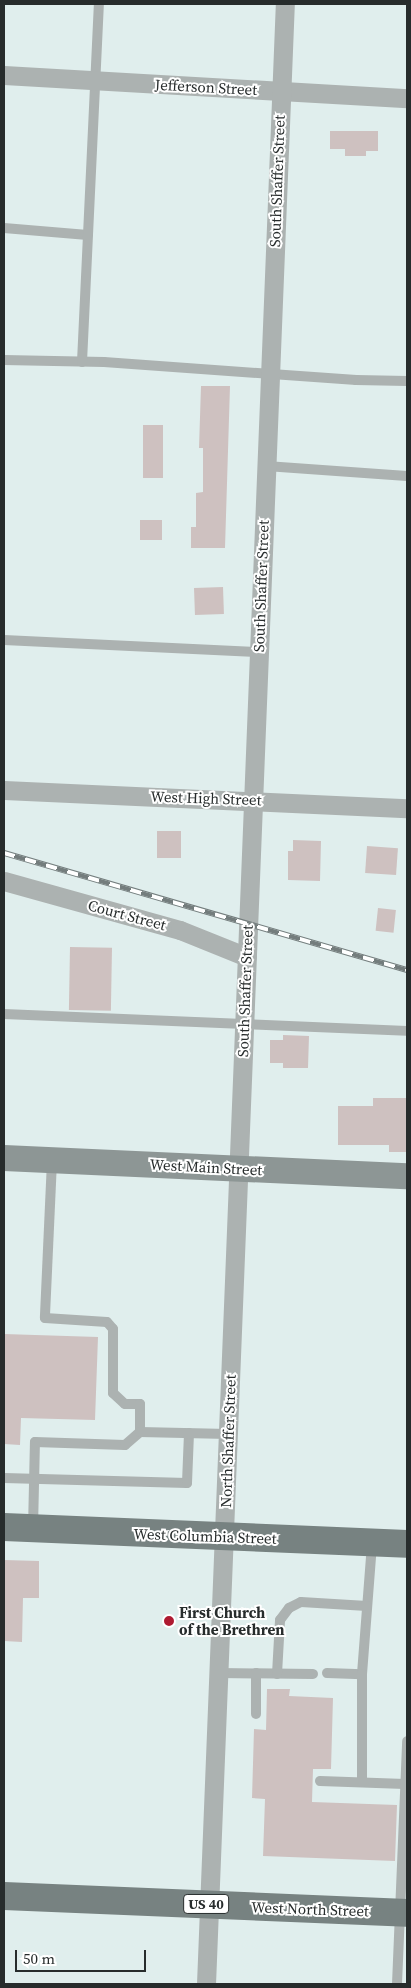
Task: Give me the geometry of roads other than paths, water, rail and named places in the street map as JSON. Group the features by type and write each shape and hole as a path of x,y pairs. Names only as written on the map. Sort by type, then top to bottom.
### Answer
{"main road":[{"name":"West Columbia Street","path":"4,1527 407,1544"},
{"name":"West North Street","path":"4,1896 404,1913"}],"street":[{"name":"South Shaffer Street","path":"238,1168 285,4"},
{"name":"Jefferson Street","path":"4,75 407,98"},
{"name":"West High Street","path":"4,790 407,808"},
{"name":"Court Street","path":"4,881 180,930 246,956"},
{"name":"West Main Street","path":"4,1158 407,1176"},
{"name":"North Shaffer Street","path":"206,1984 238,1168"}],"lane":[{"path":"82,362 98,4"},
{"path":"4,228 88,235"},
{"path":"4,360 82,362 270,375 407,381"},
{"path":"266,466 407,476"},
{"path":"4,640 258,652"},
{"path":"4,1014 407,1032"},
{"path":"52,1160 45,1318 107,1322 113,1329 113,1393 125,1404 140,1404 140,1432"},
{"path":"33,1528 35,1442 125,1445 140,1432 228,1434"},
{"path":"4,1478 187,1483 189,1433"},
{"path":"362,1782 362,1674 372,1542"},
{"path":"277,1674 280,1620 289,1608 301,1602 367,1606"},
{"path":"219,1673 313,1674"},
{"path":"256,1673 256,1714"},
{"path":"327,1674 362,1674"},
{"path":"397,1984 404,1913 407,1741"},
{"path":"320,1781 405,1784"}],"railway":[{"path":"4,853 407,970"}],"place":[{"name":"First Church of the Brethren","path":"169,1621"}]}
